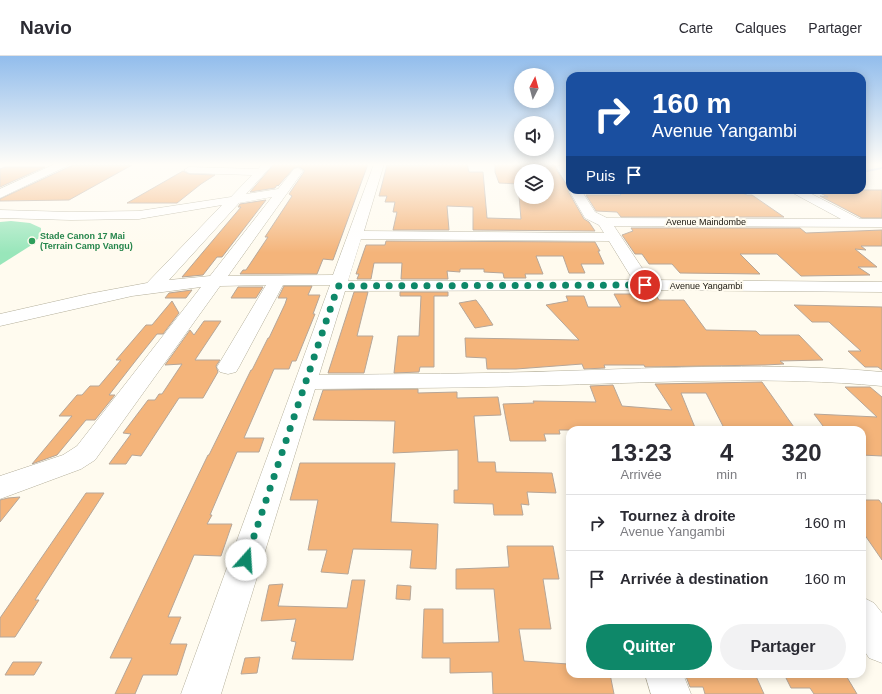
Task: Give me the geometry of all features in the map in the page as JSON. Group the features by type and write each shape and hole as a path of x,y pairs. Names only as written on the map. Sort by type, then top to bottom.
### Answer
{"street":[{"path":"152,288 239,194"},
{"path":"0,214 135,216 271,194"},
{"path":"0,488 72,462 86,453 281,194"},
{"path":"201,694 370,194"},
{"path":"577,194 590,215 605,222 645,285"},
{"path":"803,194 858,222"},
{"name":"Avenue Maindombe","path":"605,222 882,222"},
{"path":"356,235 614,236"},
{"name":"Avenue Yangambi","path":"0,320 152,288 176,284 216,281 882,287"},
{"path":"228,367 277,281"},
{"path":"306,382 546,379 728,372 790,372 882,380"},
{"path":"866,622 882,645"},
{"path":"665,678 671,694"}],"green space":[{"name":"Stade Canon 17 Mai (Terrain Camp Vangu)","path":"11,221 30,223 41,228 41,236 30,246 0,265 0,222"}],"building":[{"path":"11,194 80,194 69,200 0,201 0,199"},
{"path":"143,194 189,194 177,203 127,203"},
{"path":"289,194 357,194 333,260 323,259 317,274 240,274 243,270 246,270 268,237 265,237 292,196"},
{"path":"380,194 485,194 487,218 521,219 520,204 554,204 554,194 570,194 584,219 589,222 595,231 473,230 473,207 447,206 449,230 393,230 397,212 393,212 395,202 385,202 387,196 379,196"},
{"path":"620,194 745,194 752,195 784,217 621,217 617,212 596,211 586,195 621,195"},
{"path":"822,194 882,194 882,218 862,218 820,196 828,197"},
{"path":"266,200 222,257 217,257 203,275 182,277 241,207 238,207 240,204"},
{"path":"631,228 800,228 806,233 882,230 882,246 861,246 866,250 855,249 877,267 858,267 870,275 801,276 777,254 740,254 760,274 680,273 672,264 649,264 642,254 635,254 622,235 633,231"},
{"path":"386,241 595,242 600,251 598,251 604,264 581,264 585,273 569,273 563,256 536,256 543,274 525,274 526,278 504,278 503,273 484,272 484,269 460,269 460,272 447,271 448,279 401,279 402,263 374,263 371,279 357,279 359,274 356,274 366,245 385,245"},
{"path":"284,286 312,286 308,295 320,295 313,314 315,314 296,361 292,361 289,369 274,369 244,438 264,438 259,452 237,452 210,515 212,515 207,524 232,524 221,556 194,555 168,617 181,617 170,644 187,644 177,675 143,675 135,694 115,694 132,658 110,658 208,455 285,304 287,298 278,298"},
{"path":"238,287 263,287 256,298 231,298"},
{"path":"192,290 186,298 165,298 169,293"},
{"path":"354,292 368,292 357,336 373,336 364,373 328,373"},
{"path":"400,292 448,292 448,296 434,296 434,367 420,367 419,372 394,373 398,336 419,336 421,296 400,296"},
{"path":"634,292 654,292 659,300 684,300 706,330 756,331 760,335 799,335 823,360 780,361 784,364 765,365 645,367 644,365 604,365 605,368 584,369 582,364 516,369 487,369 486,358 466,357 465,338 579,340 546,305 568,301 566,296 584,296 588,307 621,307 614,294 635,294"},
{"path":"476,300 493,325 475,328 459,303"},
{"path":"172,301 179,313 163,334 157,334 137,359 109,395 115,395 95,420 86,420 57,455 32,464 72,416 59,416 77,395 82,395 90,386 99,386 121,360 116,360 146,325 152,325"},
{"path":"794,305 882,307 882,370 878,367 865,367 848,351 861,351 829,322 812,322"},
{"path":"204,321 221,321 195,360 220,360 216,366 218,372 203,398 179,398 141,456 132,455 126,464 109,464 131,434 123,433 148,400 155,400 159,394 162,394 182,364 165,365 190,330 194,335"},
{"path":"762,382 793,426 723,426 706,393 681,393 694,426 566,426 566,430 559,430 560,434 544,434 546,441 510,441 503,404 534,403 533,401 596,402 590,386 613,385 622,406 672,410 655,384"},
{"path":"845,387 870,387 882,397 882,456 866,455 866,426 823,426 814,414 877,417"},
{"path":"418,389 418,393 457,392 457,398 498,397 501,415 474,416 478,462 495,462 496,472 552,473 556,493 527,492 529,505 521,504 523,515 494,515 493,504 454,503 454,490 458,490 458,450 393,453 395,421 313,420 323,390"},
{"path":"300,463 395,463 391,522 438,524 436,569 410,568 412,550 353,549 348,574 321,572 327,550 308,550 318,500 290,500"},
{"path":"86,493 104,493 35,600 39,600 15,637 0,637 0,618"},
{"path":"20,497 0,522 0,500"},
{"path":"866,500 879,500 882,504 882,560 866,537"},
{"path":"507,546 553,546 559,579 543,579 551,629 519,629 524,661 566,664 566,678 611,678 614,694 493,694 492,672 450,673 450,658 422,658 424,609 443,609 443,643 499,642 494,589 456,589 456,569 509,567"},
{"path":"352,580 365,580 353,660 292,659 296,642 291,641 296,619 261,621 269,585 283,584 278,606 347,608"},
{"path":"397,585 411,586 410,600 396,599"},
{"path":"260,657 257,673 241,674 245,658"},
{"path":"13,662 42,662 34,675 5,675"},
{"path":"687,678 757,678 764,694 705,694 703,687 690,687"},
{"path":"786,678 847,678 857,694 814,694 810,688 791,688"}],"place":[{"name":"Stade Canon 17 Mai (Terrain Camp Vangu)","path":"32,241"}],"route":[{"path":"246,560 338,286 645,285"}]}
